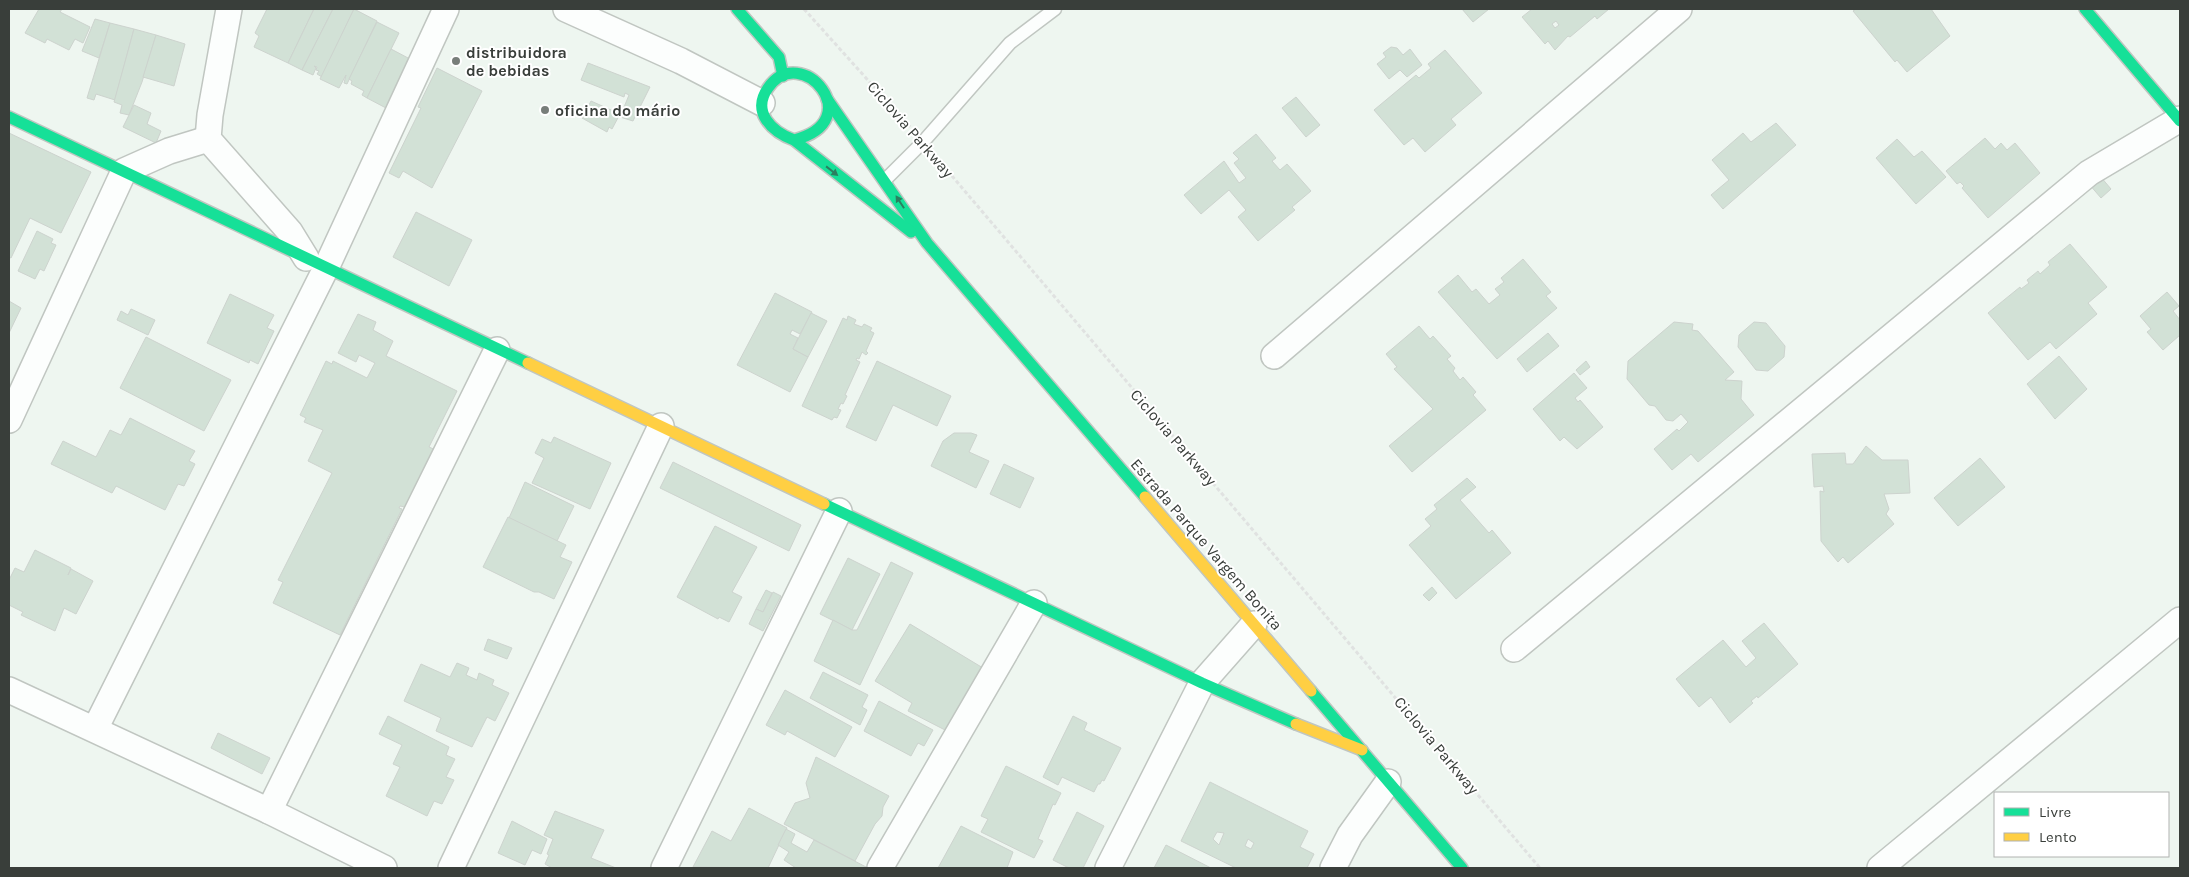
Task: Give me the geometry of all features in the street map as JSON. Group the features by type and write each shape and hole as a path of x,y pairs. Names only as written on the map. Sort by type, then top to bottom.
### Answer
{"street":[{"path":"229,9 210,115 208,139 316,263"},
{"path":"95,729 316,263 446,9"},
{"path":"566,9 681,61 762,103"},
{"path":"738,9 779,57 783,76"},
{"path":"1274,356 1679,9"},
{"path":"1514,649 2090,173 2180,120 2085,9"},
{"path":"795,74 811,78 823,88 827,99 828,110 826,120 819,130 808,138 794,140 780,137 770,129 763,117 762,103 769,86 783,76 795,74"},
{"name":"Estrada Parque Vargem Bonita","path":"827,99 927,243 1462,868"},
{"path":"9,117 1202,683 1292,723 1362,750"},
{"path":"9,420 124,171 169,151 208,139"},
{"name":"Estrada Parque Vargem Bonita","path":"794,140 927,243"},
{"path":"269,811 497,350"},
{"path":"451,868 661,426"},
{"path":"664,868 839,511"},
{"path":"880,868 1034,603"},
{"path":"1880,868 2180,620"},
{"path":"1108,868 1202,683 1254,624"},
{"path":"9,690 269,811 379,867"},
{"path":"1333,868 1350,835 1388,782"}],"lane":[{"path":"885,180 923,142 1010,43 1055,9"}],"path":[{"name":"Ciclovia Parkway","path":"804,9 923,142 1392,691 1540,868"}],"building":[{"path":"39,9 62,9 60,12 90,27 83,43 75,39 69,50 47,39 45,43 25,33"},
{"path":"267,9 314,9 288,63 254,47 259,36 255,33"},
{"path":"314,9 333,9 302,70 288,63"},
{"path":"333,9 354,9 322,77 317,74 319,71 316,70 317,67 314,66 316,68 313,75 302,70"},
{"path":"354,9 377,21 347,84 344,83 346,75 339,88 320,79"},
{"path":"1462,9 1489,9 1473,22"},
{"path":"1532,9 1609,9 1597,19 1595,16 1570,37 1568,36 1555,50 1548,41 1545,44 1522,17","holes":["1556,21 1559,25 1555,28 1552,24"]},
{"path":"1856,9 1931,9 1950,36 1907,72 1897,60 1895,62 1853,11"},
{"path":"95,19 110,23 99,58 82,51"},
{"path":"377,22 399,33 367,98 362,95 364,91 351,84 352,81 349,79"},
{"path":"110,23 134,29 115,100 96,94 94,100 87,98"},
{"path":"134,29 156,35 142,82 129,115 120,113 122,105 114,102"},
{"path":"156,35 185,44 174,86 143,77"},
{"path":"1391,47 1397,48 1403,55 1410,49 1422,65 1407,77 1400,70 1389,79 1377,64 1386,57 1383,53"},
{"path":"391,49 410,59 386,108 367,98"},
{"path":"1445,50 1482,93 1451,119 1456,125 1425,152 1413,138 1404,145 1374,110 1416,75 1419,78 1431,68 1428,64"},
{"path":"588,63 650,87 633,121 620,117 629,95 625,93 624,97 581,80"},
{"path":"437,68 482,91 432,188 403,171 399,178 389,173 421,108 418,107"},
{"path":"1296,97 1320,125 1306,137 1282,108"},
{"path":"591,101 620,114 612,129 609,127 607,132 582,118"},
{"path":"134,105 151,113 147,124 161,131 156,143 123,127"},
{"path":"1776,123 1796,145 1723,209 1711,195 1729,180 1712,160 1743,133 1751,142"},
{"path":"9,133 91,172 61,233 30,218 11,258 9,257"},
{"path":"1256,134 1276,158 1272,161 1280,170 1287,164 1311,191 1292,207 1295,210 1258,241 1238,217 1246,210 1229,190 1201,214 1184,195 1224,161 1239,183 1246,178 1234,163 1239,159 1233,153"},
{"path":"1985,138 1995,149 2001,143 2007,150 2015,143 2040,173 1988,218 1962,188 1964,186 1960,182 1957,184 1946,171"},
{"path":"1897,139 1914,157 1922,151 1946,177 1916,204 1876,158"},
{"path":"2100,176 2111,189 2101,198 2089,184"},
{"path":"416,212 472,240 449,286 393,257"},
{"path":"37,231 53,239 51,243 56,245 44,271 40,269 35,279 18,271"},
{"path":"2070,244 2107,287 2088,303 2097,314 2056,349 2050,342 2028,360 1988,313 2020,287 2021,289 2029,283 2027,280 2038,271 2040,274 2050,265 2048,262"},
{"path":"1523,259 1551,292 1546,296 1557,308 1497,359 1438,292 1458,275 1472,292 1476,289 1489,304 1500,295 1495,289 1504,282 1501,278"},
{"path":"2167,292 2179,306 2173,311 2180,320 2180,335 2163,350 2147,332 2151,329 2140,316"},
{"path":"775,293 812,312 800,334 792,330 790,334 798,338 793,349 808,357 790,392 737,365"},
{"path":"230,294 274,315 267,328 274,331 258,364 250,360 249,363 207,343"},
{"path":"9,301 21,308 9,333"},
{"path":"131,309 155,320 148,335 117,320 121,311 128,315"},
{"path":"811,313 827,321 808,357 793,349"},
{"path":"358,314 376,322 373,330 393,341 386,356 457,391 429,447 438,451 410,508 400,506 399,508 402,509 340,635 273,603 283,582 278,580 332,473 308,461 323,430 304,422 306,418 300,415 326,361 332,364 333,361 367,378 375,363 359,355 356,362 338,353"},
{"path":"848,316 856,320 854,324 862,327 864,324 872,328 870,331 874,333 866,351 868,353 866,355 862,352 859,359 857,358 856,360 860,362 845,395 847,396 838,409 841,410 837,418 834,417 832,420 802,406 843,318 847,320"},
{"path":"1674,322 1693,324 1692,330 1698,331 1734,372 1725,380 1742,381 1741,399 1754,415 1698,462 1691,454 1672,470 1654,449 1688,422 1681,414 1673,421 1666,420 1655,406 1649,405 1627,379 1628,361"},
{"path":"1754,322 1766,323 1785,346 1784,357 1768,371 1756,370 1738,347 1739,335"},
{"path":"1419,326 1430,339 1433,336 1451,356 1447,359 1455,368 1453,371 1460,380 1463,377 1476,392 1473,395 1486,410 1412,472 1389,446 1433,409 1394,369 1397,367 1386,354"},
{"path":"1548,333 1559,346 1527,372 1517,359"},
{"path":"146,337 231,380 204,431 120,388"},
{"path":"2059,356 2087,389 2055,419 2027,384"},
{"path":"877,361 951,396 937,426 893,405 876,441 846,427"},
{"path":"1586,361 1590,367 1580,375 1576,370"},
{"path":"1574,373 1587,388 1575,398 1578,402 1580,400 1603,427 1577,449 1564,437 1560,441 1533,409"},
{"path":"130,418 195,451 189,461 195,464 184,486 178,484 165,510 116,486 112,493 51,464 63,441 96,457 110,430 121,435"},
{"path":"954,433 977,435 969,452 989,461 976,488 931,466 943,441"},
{"path":"554,437 611,463 590,509 532,483 544,458 535,453 542,439 551,443"},
{"path":"1866,446 1882,460 1908,460 1910,493 1884,494 1889,509 1886,514 1894,524 1848,563 1843,557 1838,562 1821,541 1820,491 1824,492 1823,486 1814,487 1812,454 1845,453 1846,464 1853,464"},
{"path":"1980,458 2005,487 1958,526 1934,498"},
{"path":"673,462 801,525 789,551 660,488"},
{"path":"1004,464 1034,478 1020,508 990,494"},
{"path":"1467,478 1476,487 1460,500 1489,533 1492,530 1511,553 1456,599 1409,545 1431,526 1425,519 1437,509 1434,505"},
{"path":"525,482 574,506 557,541 509,518"},
{"path":"508,517 566,545 560,557 572,562 554,599 539,592 534,592 483,567"},
{"path":"715,526 757,547 732,592 742,597 729,622 719,617 718,619 677,597"},
{"path":"35,550 71,568 68,575 71,569 93,581 76,614 64,608 55,631 21,615 23,612 9,605 9,580 15,568 24,572"},
{"path":"848,558 880,574 852,630 820,614"},
{"path":"891,562 913,573 860,685 814,661 833,620 852,630 857,630"},
{"path":"1432,587 1437,593 1429,601 1423,595"},
{"path":"766,590 772,593 763,612 756,609"},
{"path":"773,592 781,596 763,631 749,624 756,609 763,612"},
{"path":"1764,623 1798,664 1758,698 1757,696 1751,701 1753,703 1730,723 1711,697 1699,707 1676,679 1723,640 1746,667 1756,658 1742,641"},
{"path":"910,624 983,668 947,731 908,711 912,703 875,681"},
{"path":"488,639 512,648 507,659 484,650"},
{"path":"457,663 469,668 466,675 477,680 479,673 494,680 492,685 509,693 495,721 487,717 472,747 436,731 441,718 404,701 421,664 450,677"},
{"path":"823,672 868,695 862,707 867,710 860,725 810,698"},
{"path":"785,690 852,727 835,757 787,731 785,735 766,725"},
{"path":"879,701 933,730 924,746 918,743 911,756 864,731"},
{"path":"388,716 449,747 446,755 455,759 446,777 454,780 442,804 434,801 427,816 386,796 400,767 393,764 402,745 379,734"},
{"path":"1073,716 1087,723 1084,730 1121,748 1104,781 1102,780 1098,784 1094,792 1062,777 1058,785 1043,777"},
{"path":"218,733 270,758 262,774 211,748"},
{"path":"816,757 889,796 883,807 882,816 875,824 855,861 784,824 795,803 810,798 806,783"},
{"path":"1006,766 1061,793 1055,805 1053,804 1038,839 1043,841 1034,858 981,832 988,819 981,816"},
{"path":"1210,782 1308,831 1300,847 1314,854 1307,868 1236,868 1181,841","holes":["1217,832 1224,833 1219,845 1213,839","1248,839 1254,843 1251,849 1245,846"]},
{"path":"749,808 787,828 768,868 693,867 712,831 731,841"},
{"path":"555,811 604,830 591,858 616,868 552,868 545,864 553,839 544,835"},
{"path":"1077,812 1104,826 1083,868 1069,868 1053,860"},
{"path":"512,821 547,839 541,854 532,850 525,865 498,853"},
{"path":"961,826 1013,852 1007,868 938,868"},
{"path":"786,829 795,834 791,843 807,852 814,840 868,868 796,868 784,860 789,852 778,845"},
{"path":"1166,845 1211,868 1154,868"}],"traffic: fast":[{"path":"737,9 779,57 783,76"},
{"path":"2085,9 2180,121"},
{"path":"794,140 816,130 827,117 828,103 822,89 811,78 797,73 782,76 768,88 763,97 762,105 766,120 778,132 794,140 911,232"},
{"path":"827,99 927,243 1145,497"},
{"path":"9,117 528,363"},
{"path":"824,504 1202,683 1296,724"},
{"path":"1311,691 1462,868"}],"traffic: slow":[{"path":"528,363 824,504"},
{"path":"1145,497 1311,691"},
{"path":"1296,724 1362,750"}],"place":[{"name":"distribuidora de bebidas","path":"456,61"},
{"name":"oficina do mário","path":"545,110"}]}
